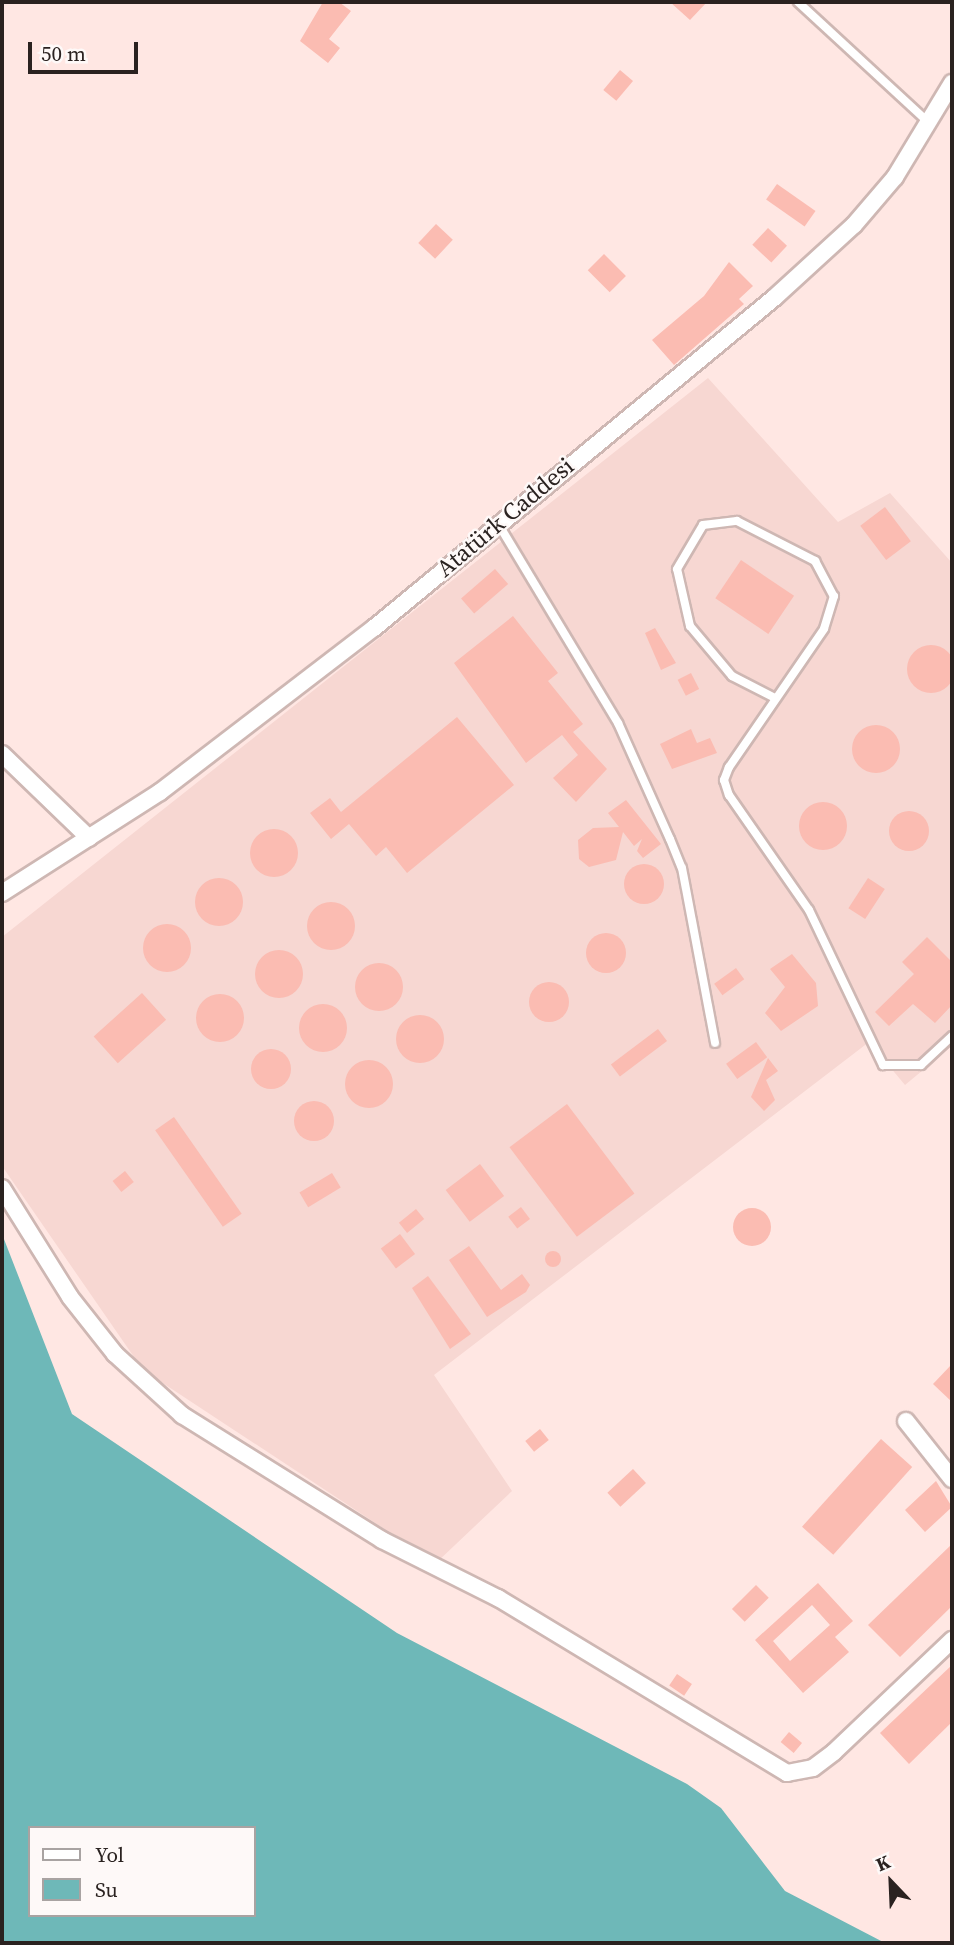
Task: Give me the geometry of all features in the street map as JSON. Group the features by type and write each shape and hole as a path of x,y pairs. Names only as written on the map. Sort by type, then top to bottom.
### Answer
{"street":[{"name":"Atatürk Caddesi","path":"2,893 89,838 374,628 497,521 774,298 854,225 929,123 952,83"},
{"path":"2,754 89,838"},
{"path":"2,1188 108,1345 183,1415 293,1487 498,1598 787,1773 824,1760 952,1640"},
{"path":"906,1421 952,1479"}],"lane":[{"path":"797,2 929,123"},
{"path":"497,521 618,723 670,839 682,868 715,1043"},
{"path":"775,698 732,676 690,626 677,569 703,525 737,522 815,561 834,596 824,629 729,767 724,780 729,796 809,910 883,1065 921,1065 952,1036"}],"shaded area":[{"path":"708,378 838,522 890,493 952,563 952,1046 905,1085 869,1042 434,1375 512,1491 436,1563 143,1370 2,1166 2,937"}],"water":[{"path":"2,1234 72,1414 397,1633 687,1784 721,1808 785,1891 885,1943 2,1943"}],"building":[{"path":"323,2 339,2 351,11 329,39 340,48 328,63 300,41"},
{"path":"670,2 707,2 690,20"},
{"path":"620,70 633,81 616,101 603,90"},
{"path":"777,184 816,211 805,227 766,200"},
{"path":"436,224 453,240 435,259 418,243"},
{"path":"768,228 787,246 771,263 752,245"},
{"path":"604,254 626,276 610,292 588,270"},
{"path":"729,262 753,286 739,299 744,304 674,365 652,340 704,296"},
{"path":"885,507 911,541 886,560 860,526"},
{"path":"741,560 794,596 768,634 715,598"},
{"path":"495,569 508,584 474,614 461,599"},
{"path":"513,616 558,673 548,681 583,724 573,732 607,769 576,802 553,778 578,755 562,735 526,763 454,663"},
{"path":"655,628 676,663 661,670 645,633"},
{"path":"931,645 948,652 955,669 948,686 931,693 914,686 907,669 914,652"},
{"path":"691,673 699,689 686,696 678,680"},
{"path":"457,717 514,785 407,873 386,847 376,856 349,824 331,839 310,813 330,798 341,812"},
{"path":"876,725 893,732 900,749 893,766 876,773 859,766 852,749 859,732"},
{"path":"691,729 697,743 710,738 717,753 672,769 660,744"},
{"path":"626,800 661,844 643,858 637,851 642,839 634,846 623,832 616,860 589,867 579,859 578,840 593,828 619,827 608,813"},
{"path":"823,802 840,809 847,826 840,843 823,850 806,843 799,826 806,809"},
{"path":"909,811 923,817 929,831 923,845 909,851 895,845 889,831 895,817"},
{"path":"274,829 291,836 298,853 291,870 274,877 257,870 250,853 257,836"},
{"path":"644,864 658,870 664,884 658,898 644,904 630,898 624,884 630,870"},
{"path":"219,878 236,885 243,902 236,919 219,926 202,919 195,902 202,885"},
{"path":"868,878 885,889 865,919 848,908"},
{"path":"331,902 348,909 355,926 348,943 331,950 314,943 307,926 314,909"},
{"path":"167,924 184,931 191,948 184,965 167,972 150,965 143,948 150,931"},
{"path":"606,933 620,939 626,953 620,967 606,973 592,967 586,953 592,939"},
{"path":"927,937 952,962 952,1005 935,1023 913,1004 889,1026 875,1012 914,974 902,962"},
{"path":"279,950 296,957 303,974 296,991 279,998 262,991 255,974 262,957"},
{"path":"792,954 816,983 818,1006 781,1031 765,1013 785,987 770,969"},
{"path":"379,963 396,970 403,987 396,1004 379,1011 362,1004 355,987 362,970"},
{"path":"736,968 744,979 722,995 714,984"},
{"path":"549,982 563,988 569,1002 563,1016 549,1022 535,1016 529,1002 535,988"},
{"path":"142,993 166,1020 118,1063 94,1036"},
{"path":"220,994 237,1001 244,1018 237,1035 220,1042 203,1035 196,1018 203,1001"},
{"path":"323,1004 340,1011 347,1028 340,1045 323,1052 306,1045 299,1028 306,1011"},
{"path":"420,1015 437,1022 444,1039 437,1056 420,1063 403,1056 396,1039 403,1022"},
{"path":"658,1029 667,1041 620,1076 611,1065"},
{"path":"756,1042 767,1057 737,1079 726,1064"},
{"path":"271,1049 279,1050 285,1055 290,1061 290,1077 285,1083 279,1088 271,1089 263,1088 257,1083 252,1077 251,1069 252,1061 257,1055 263,1050"},
{"path":"768,1058 778,1071 766,1080 775,1100 764,1111 751,1097"},
{"path":"369,1060 386,1067 393,1084 386,1101 369,1108 352,1101 345,1084 352,1067"},
{"path":"314,1101 328,1107 334,1121 328,1135 314,1141 300,1135 294,1121 300,1107"},
{"path":"567,1104 634,1193 577,1237 509,1147"},
{"path":"174,1117 242,1214 223,1227 155,1130"},
{"path":"480,1164 504,1196 470,1222 446,1190"},
{"path":"125,1171 134,1182 121,1192 113,1181"},
{"path":"332,1173 341,1188 308,1207 299,1193"},
{"path":"521,1207 530,1219 517,1229 508,1217"},
{"path":"752,1208 765,1214 771,1227 765,1240 752,1246 739,1240 733,1227 739,1214"},
{"path":"416,1209 424,1219 407,1233 399,1223"},
{"path":"400,1234 415,1254 396,1268 381,1248"},
{"path":"469,1246 501,1290 522,1274 530,1285 526,1292 487,1317 449,1260"},
{"path":"553,1251 559,1253 559,1265 553,1267 547,1265 545,1259 547,1253"},
{"path":"428,1276 471,1334 450,1349 412,1288"},
{"path":"952,1364 952,1402 933,1384"},
{"path":"540,1429 549,1440 534,1452 525,1441"},
{"path":"881,1439 912,1467 833,1555 802,1527"},
{"path":"633,1469 646,1483 620,1507 607,1493"},
{"path":"936,1481 952,1507 925,1532 905,1510"},
{"path":"952,1544 952,1606 900,1657 868,1625"},
{"path":"818,1583 853,1621 835,1637 849,1652 803,1693 755,1640","holes":["812,1605 830,1625 790,1661 773,1641"]},
{"path":"756,1585 769,1598 745,1622 732,1609"},
{"path":"952,1665 952,1722 909,1764 880,1733"},
{"path":"677,1674 692,1684 684,1696 669,1686"},
{"path":"789,1732 802,1743 794,1753 781,1742"}]}
